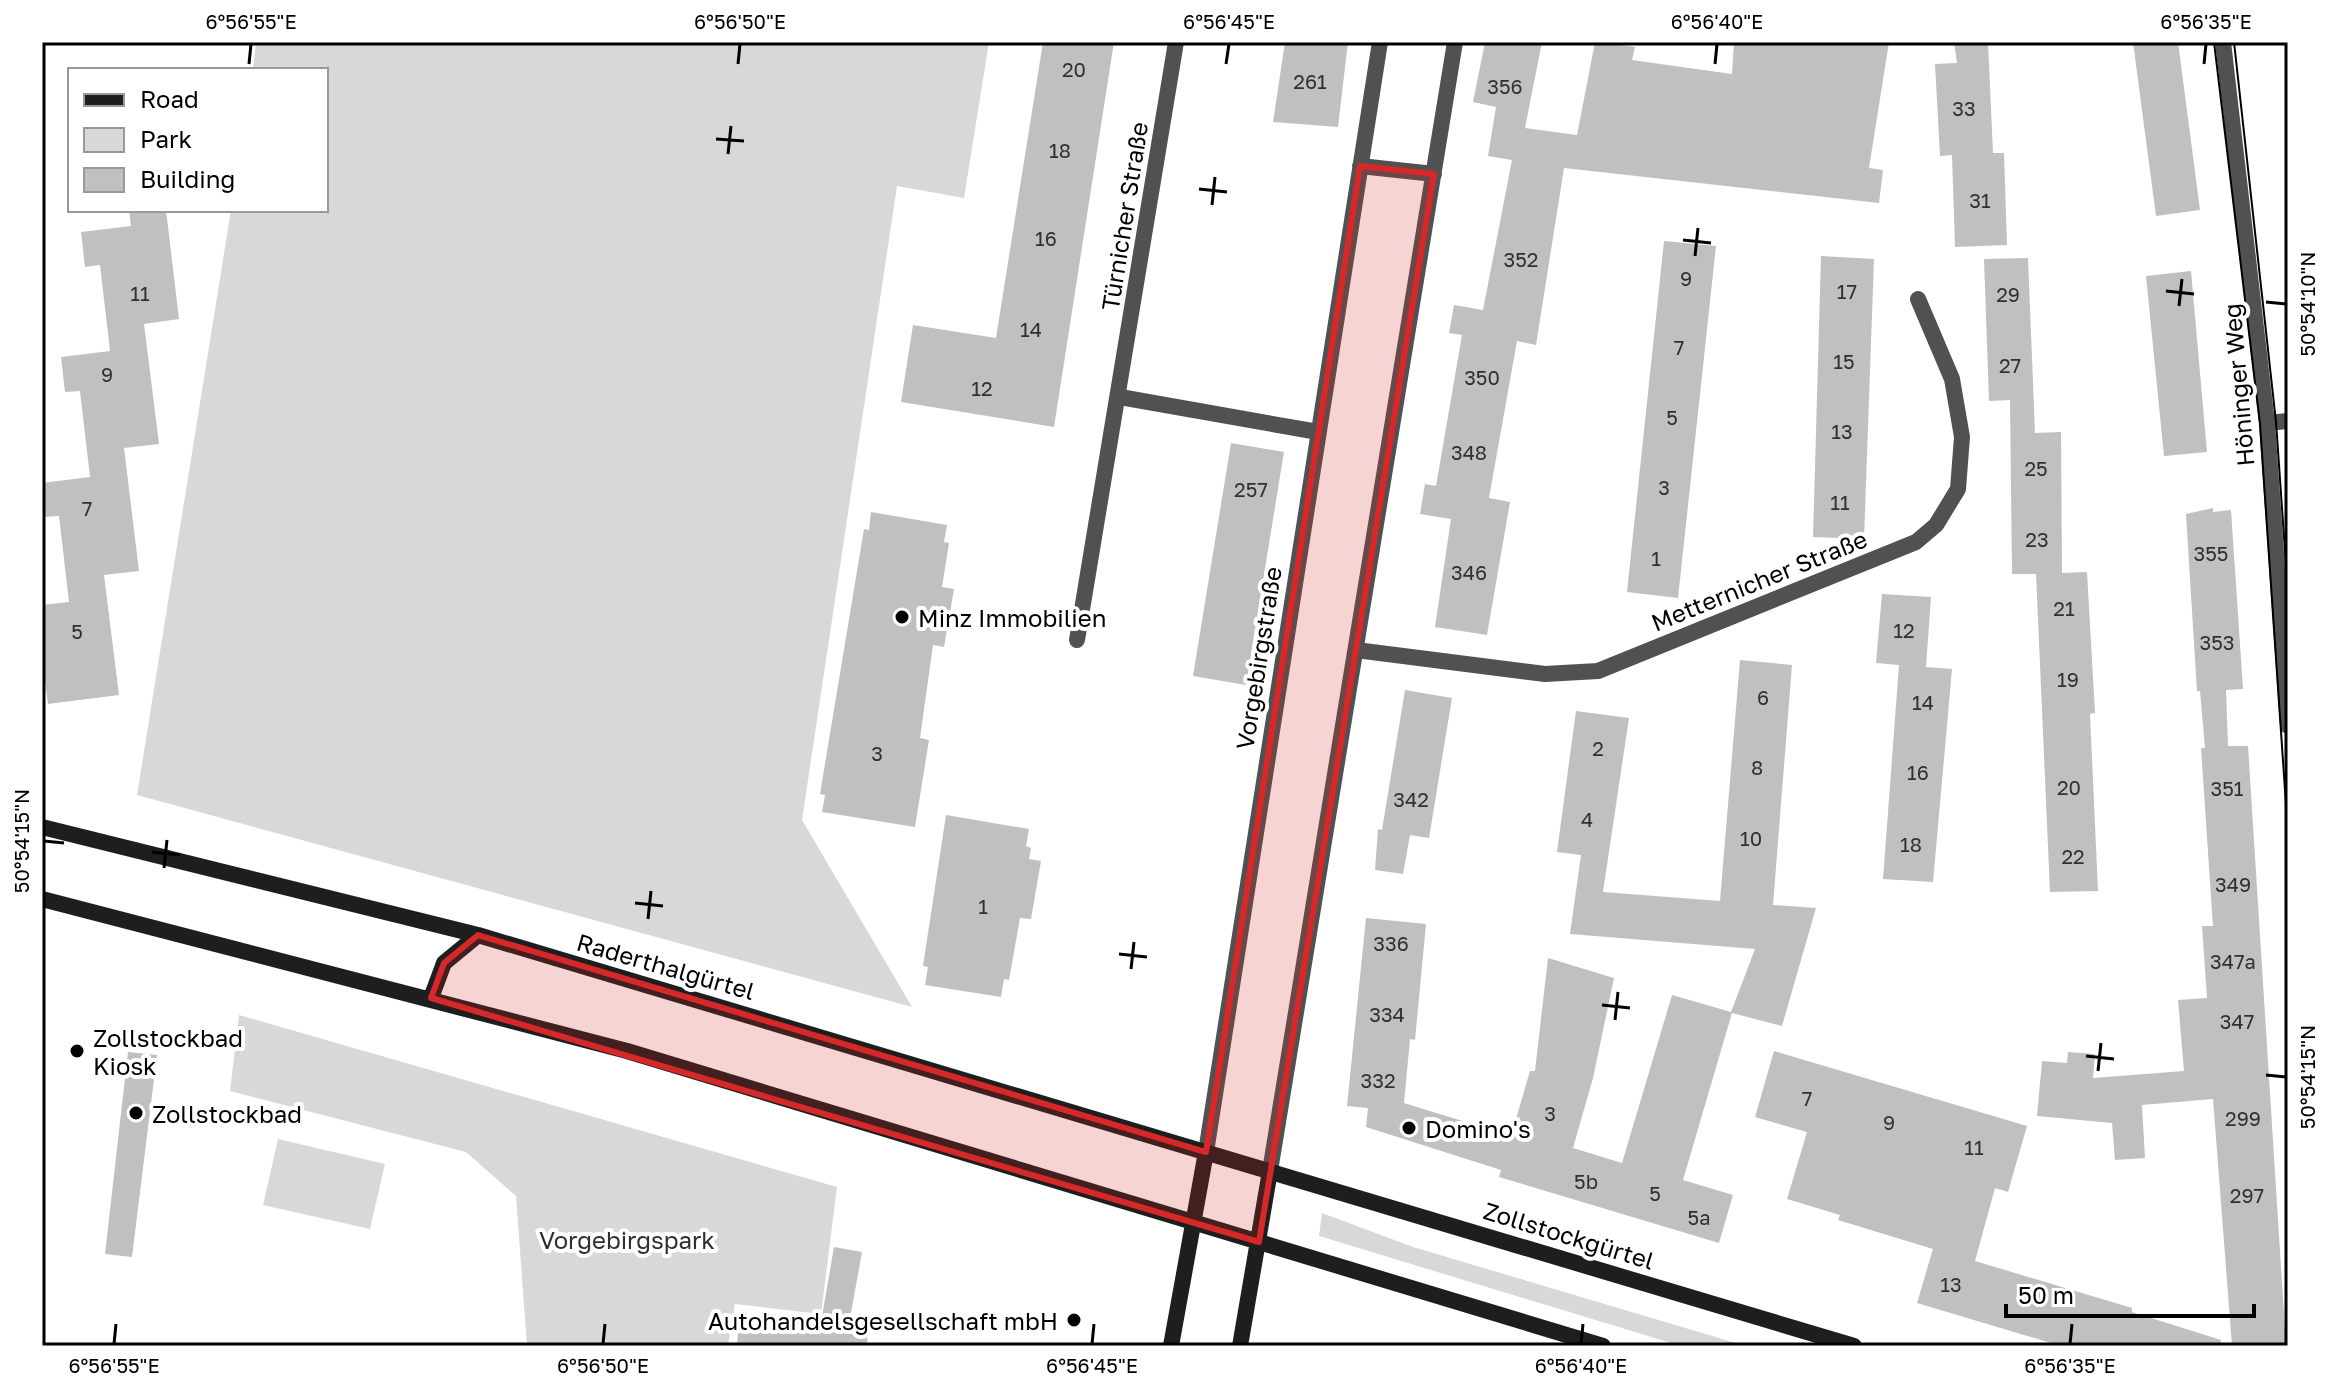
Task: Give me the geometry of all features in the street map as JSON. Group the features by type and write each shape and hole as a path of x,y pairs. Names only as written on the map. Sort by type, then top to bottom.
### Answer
{"main road":[{"name":"Raderthalgürtel","path":"42,827 478,935 1270,1171"},
{"path":"42,899 627,1051 1603,1346"},
{"path":"431,998 444,963 478,935"},
{"name":"Vorgebirgstraße","path":"1171,1346 1206,1152"},
{"path":"1240,1346 1270,1171"},
{"name":"Zollstockgürtel","path":"1270,1171 1854,1346"}],"street":[{"name":"Türnicher Straße","path":"1077,640 1120,397 1176,42"},
{"name":"Vorgebirgstraße","path":"1206,1152 1380,42"},
{"path":"1270,1171 1455,42"},
{"name":"Höninger Weg","path":"2223,42 2267,423 2288,726"},
{"path":"1360,166 1434,174"},
{"name":"Metternicher Straße","path":"1356,650 1545,674 1598,671 1916,542 1936,525 1958,489 1962,437 1952,379 1918,299"},
{"path":"1120,397 1318,432"},
{"path":"2267,423 2288,421"}],"highlighted area":[{"path":"1360,166 1434,174 1296,1011 1259,1242 431,998 444,963 478,935 1206,1152"}],"green space":[{"path":"256,42 989,42 964,198 897,186 802,820 912,1007 137,795 231,212 328,212 328,68 253,68"},
{"name":"Vorgebirgspark","path":"239,1015 837,1187 821,1314 735,1304 728,1346 527,1346 516,1196 466,1152 230,1091"},
{"path":"278,1139 385,1164 370,1229 263,1205"},
{"path":"1322,1213 1413,1247 1746,1346 1681,1346 1319,1236"}],"building":[{"path":"1043,42 1114,42 1054,427 901,402 913,325 996,338"},
{"path":"1285,42 1348,42 1338,127 1273,122"},
{"path":"1485,42 1542,42 1525,128 1577,135 1595,42 1635,47 1632,60 1732,74 1734,42 1889,42 1869,168 1883,170 1879,203 1564,168 1536,345 1517,341 1489,498 1510,502 1487,635 1435,627 1451,519 1420,514 1425,484 1436,486 1462,335 1449,333 1454,305 1483,310 1512,160 1488,156 1496,107 1473,102"},
{"path":"1954,42 1988,42 1993,153 2004,153 2007,245 1955,247 1952,155 1940,156 1935,64 1957,63"},
{"path":"2133,42 2178,42 2200,210 2156,216"},
{"path":"129,212 166,212 179,319 144,324 159,444 124,448 139,571 104,575 119,695 48,704 42,657 42,605 69,602 59,516 44,517 42,483 90,477 80,391 65,392 61,357 110,351 100,265 85,267 81,232 131,226"},
{"path":"1664,241 1716,246 1678,598 1627,592"},
{"path":"1821,256 1874,259 1864,539 1813,537"},
{"path":"2028,258 2035,433 2061,432 2062,573 2087,572 2095,713 2090,714 2098,891 2050,892 2036,574 2012,574 2010,400 1989,401 1984,259"},
{"path":"2191,271 2207,452 2164,456 2146,276"},
{"path":"1231,443 1284,452 1246,685 1193,676"},
{"path":"2213,508 2213,512 2231,510 2243,689 2226,690 2228,746 2248,746 2286,1346 2232,1346 2213,1099 2142,1105 2145,1158 2115,1160 2112,1123 2037,1116 2042,1061 2067,1063 2068,1052 2095,1054 2093,1078 2184,1071 2178,1000 2207,998 2202,926 2213,926 2201,748 2205,748 2200,691 2197,691 2186,514"},
{"path":"871,512 947,525 944,542 949,543 942,587 954,589 944,647 933,645 920,738 929,740 915,827 822,812 825,795 820,794 864,529 869,530"},
{"path":"1882,594 1931,597 1926,667 1952,669 1933,882 1883,879 1899,665 1876,663"},
{"path":"1740,660 1792,665 1773,905 1816,908 1782,1026 1732,1013 1683,1180 1733,1195 1719,1243 1499,1177 1501,1170 1366,1127 1368,1108 1347,1106 1366,918 1426,924 1415,1040 1410,1039 1404,1103 1511,1136 1530,1071 1535,1071 1548,958 1614,978 1593,1078 1573,1148 1622,1163 1672,995 1731,1012 1755,949 1570,934 1581,855 1557,852 1576,711 1629,718 1603,892 1720,901"},
{"path":"1405,690 1452,698 1429,838 1410,835 1403,874 1375,870 1378,829 1382,830"},
{"path":"946,815 1029,829 1026,846 1031,848 1029,859 1041,861 1031,919 1020,918 1009,980 1004,979 1001,997 925,985 928,967 923,966"},
{"path":"1774,1051 2027,1126 2008,1192 1995,1188 1975,1261 2132,1308 2132,1312 2221,1340 2221,1346 2061,1346 1917,1303 1933,1249 1838,1220 1840,1215 1787,1199 1807,1132 1755,1117"},
{"name":"Zollstockbad","path":"128,1052 157,1055 132,1257 105,1254"},
{"path":"834,1247 862,1252 849,1324 868,1325 867,1346 737,1346 739,1317 821,1322"}],"tram line":[{"path":"2214,42 2260,424 2288,834"},
{"path":"2234,42 2276,422 2288,594"}],"place":[{"name":"Minz Immobilien","path":"902,617"},
{"name":"Zollstockbad Kiosk","path":"77,1051"},
{"name":"Zollstockbad","path":"136,1113"},
{"name":"Domino's","path":"1409,1128"},
{"name":"Autohandelsgesellschaft mbH","path":"1074,1320"}]}
